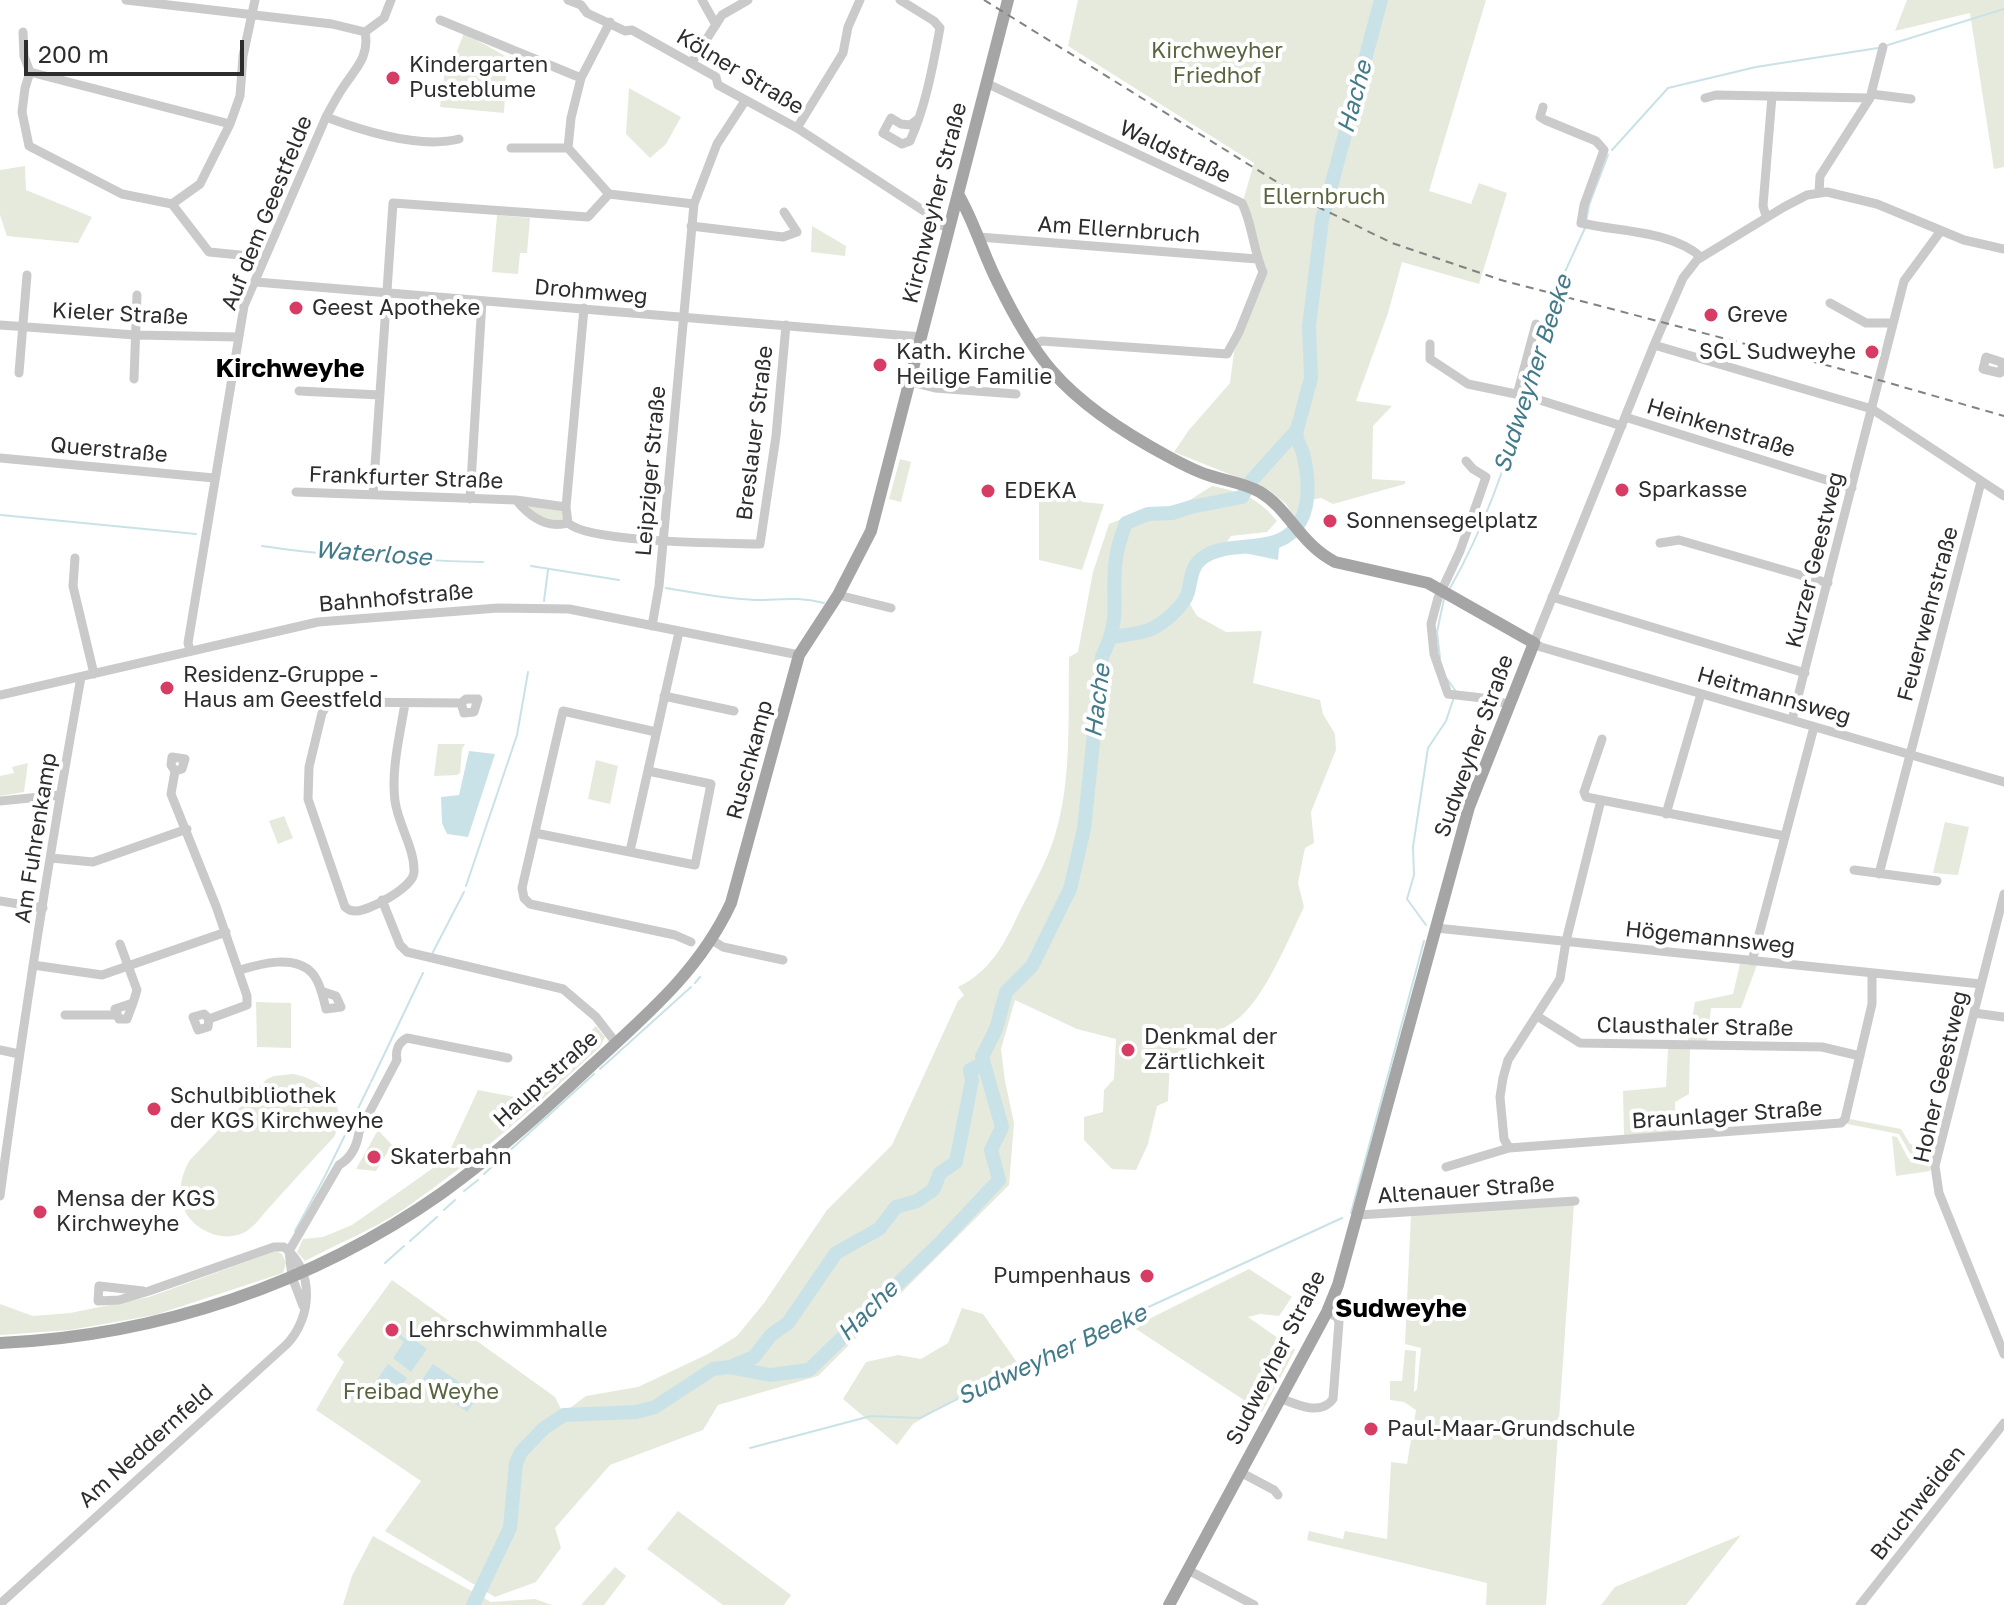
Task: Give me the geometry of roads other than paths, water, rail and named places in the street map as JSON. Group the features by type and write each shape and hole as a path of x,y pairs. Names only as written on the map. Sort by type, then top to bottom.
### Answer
{"main road":[{"name":"Kirchweyher Straße","path":"838,595 871,531 1008,0"},
{"path":"958,194 999,285 1032,345 1068,388 1106,418 1181,464 1256,490 1269,498 1315,550 1335,562 1411,578 1443,591 1534,643"},
{"path":"951,224 977,232"},
{"name":"Ruschkamp","path":"712,940 737,886 799,655 838,595"},
{"name":"Sudweyher Straße","path":"1169,1605 1327,1312 1338,1285 1469,807 1534,643"},
{"name":"Hauptstraße","path":"0,1343 65,1338 159,1322 297,1275 375,1236 442,1193 534,1118 673,991 712,940"}],"street":[{"path":"126,0 332,24 365,32"},
{"path":"172,204 200,184 230,124 240,96 243,56 255,0"},
{"name":"Auf dem Geestfelde","path":"190,650 188,643 244,306 326,117 362,62 367,44 365,32 384,18 391,0"},
{"name":"Kölner Straße","path":"568,0 581,5 587,13 625,31 632,30 692,62 716,77 718,85 797,128 927,213 937,224 951,224"},
{"path":"702,0 716,25"},
{"path":"692,62 722,15 748,0"},
{"path":"797,128 843,53 848,27 860,0"},
{"path":"900,0 940,28 918,119"},
{"path":"440,20 581,78"},
{"path":"610,22 581,78 571,118 568,148 609,194 694,204"},
{"path":"23,32 24,56 30,72 22,112 29,146 122,194 172,204 209,252 250,256"},
{"path":"1883,47 1871,96 1820,176 1819,192 1866,201 1940,232 2004,249"},
{"path":"30,72 230,124"},
{"name":"Waldstraße","path":"986,83 1242,203 1263,272 1231,351 1222,355 1042,341 1032,345"},
{"path":"1705,98 1716,95 1911,99"},
{"path":"1766,216 1763,206 1772,96"},
{"name":"Leipziger Straße","path":"652,626 659,586 694,204 720,138 745,101"},
{"path":"1543,107 1540,117 1596,141 1604,150 1584,205 1585,224 1688,245 1701,257"},
{"path":"326,117 365,131 442,143 459,139"},
{"path":"511,148 568,148"},
{"name":"Sudweyher Straße","path":"1534,643 1683,278 1701,257 1766,216 1819,192"},
{"path":"373,495 393,203 588,217 609,194"},
{"path":"691,226 783,237 797,232 784,212"},
{"name":"Am Ellernbruch","path":"977,232 1257,259"},
{"name":"Kurzer Geestweg","path":"1792,720 1904,281 1940,232"},
{"path":"19,373 27,275"},
{"name":"Drohmweg","path":"256,282 922,337"},
{"path":"134,379 137,295"},
{"path":"470,499 482,301"},
{"path":"1830,303 1866,323 1893,323"},
{"path":"568,523 566,507 584,308"},
{"path":"1517,395 1536,324"},
{"name":"Kieler Straße","path":"0,325 135,335 238,337"},
{"name":"Breslauer Straße","path":"663,541 760,544 776,436 786,325"},
{"name":"Heinkenstraße","path":"1430,344 1430,359 1468,384 1624,421 1852,488"},
{"path":"1654,345 1872,409 2004,496"},
{"path":"911,382 935,388 1016,394"},
{"path":"299,391 380,395"},
{"name":"Querstraße","path":"0,458 214,478"},
{"path":"1466,461 1486,477 1438,598 1431,624 1431,640 1448,694 1491,699 1510,705"},
{"name":"Feuerwehrstraße","path":"1879,874 1981,482"},
{"name":"Frankfurter Straße","path":"296,492 516,500 566,507"},
{"name":"Frankfurter Straße","path":"516,500 528,515 557,526 568,523 587,531 663,541"},
{"path":"1660,543 1679,540 1828,583"},
{"path":"75,558 73,586 94,674"},
{"path":"838,595 891,608"},
{"path":"1552,597 1805,673"},
{"name":"Bahnhofstraße","path":"0,695 318,622 498,608 569,609 799,655"},
{"path":"630,851 679,632"},
{"name":"Heitmannsweg","path":"1534,643 2004,782"},
{"name":"Am Fuhrenkamp","path":"0,1196 3,1150 81,677"},
{"path":"1666,814 1701,694"},
{"path":"664,696 734,711"},
{"path":"405,703 394,791 415,872 410,885 359,911 352,911 345,907 308,799 309,767 322,713 327,705 336,702 461,703"},
{"path":"656,732 563,711 522,888 524,898 530,904 675,935 691,942"},
{"path":"1752,961 1814,727"},
{"path":"1602,739 1584,792 1586,797 1785,836"},
{"path":"175,771 171,794 240,970 247,1005 209,1019"},
{"path":"535,833 695,865 711,784 648,771"},
{"path":"0,801 60,795"},
{"path":"1509,1148 1504,1139 1500,1097 1503,1078 1508,1060 1560,979 1566,941 1601,800"},
{"path":"51,858 93,862 187,829"},
{"path":"1854,870 1937,881"},
{"name":"Hoher Geestweg","path":"2004,894 1936,1156 1935,1177 2004,1354"},
{"path":"382,900 389,924 407,952 563,989 596,1017 616,1043"},
{"path":"0,901 43,908"},
{"name":"Högemannsweg","path":"1436,928 1981,984"},
{"path":"33,965 102,975 226,932"},
{"path":"712,940 723,947 783,960"},
{"path":"65,1015 117,1015 115,1009 133,1003 137,990 120,944"},
{"path":"240,970 273,963 296,965 313,974 321,991"},
{"name":"Braunlager Straße","path":"1446,1167 1509,1148 1837,1125 1845,1119 1872,1004 1872,973"},
{"path":"1974,1013 2004,1017"},
{"name":"Clausthaler Straße","path":"1537,1016 1580,1043 1822,1047 1860,1056"},
{"path":"289,1251 339,1165 346,1161 357,1144 359,1132 397,1060 396,1053 402,1041 407,1038 508,1058"},
{"path":"0,1050 19,1054"},
{"name":"Altenauer Straße","path":"1359,1215 1575,1201"},
{"path":"143,1291 274,1247 284,1247 289,1251 297,1275"},
{"name":"Am Neddernfeld","path":"0,1604 297,1333 304,1309 297,1275"},
{"path":"1280,1398 1320,1409 1333,1399 1339,1322 1337,1317 1327,1312"},
{"name":"Bruchweiden","path":"1860,1605 2004,1423"},
{"path":"1240,1472 1278,1495"},
{"path":"1188,1570 1254,1605"}],"water":[{"path":"1280,538 1278,560 1244,553 1245,545"},
{"path":"469,751 495,754 468,837 447,834 442,823 441,797 459,795"},
{"path":"399,1334 406,1339 409,1336 427,1349 411,1372 393,1358 404,1342 398,1337"},
{"path":"388,1364 407,1378 391,1402 371,1388"},
{"path":"433,1364 479,1396 467,1412 422,1380"}],"waterway":[{"name":"Hache","path":"473,1605 510,1528 516,1463 521,1452 544,1428 564,1415 636,1412 655,1407 713,1369 729,1367 770,1375 809,1370 940,1243 999,1180 991,1150 1002,1127 982,1057 996,1029 1006,992 1032,966 1070,889 1084,829 1102,657 1114,618 1115,573 1121,536 1126,523 1148,514 1172,513 1242,497 1252,480 1297,430 1311,378 1309,326 1322,220 1381,0"},
{"name":"Sudweyher Beeke","path":"1888,45 2004,9"},
{"name":"Sudweyher Beeke","path":"1612,150 1668,88 1756,67 1878,48"},
{"name":"Sudweyher Beeke","path":"1586,222 1589,205 1608,155"},
{"name":"Sudweyher Beeke","path":"1528,391 1553,298 1585,228"},
{"name":"Sudweyher Beeke","path":"1450,588 1493,497 1525,401"},
{"path":"1112,637 1149,630 1172,614 1186,598 1193,570 1201,559 1226,549 1268,544 1292,532 1304,512 1308,487 1297,430"},
{"name":"Waterlose","path":"1,515 196,534"},
{"name":"Waterlose","path":"262,546 372,557 483,562"},
{"path":"531,566 619,580"},
{"path":"544,601 548,570"},
{"name":"Waterlose","path":"666,588 733,598 797,599 824,603"},
{"name":"Sudweyher Beeke","path":"1440,658 1437,632 1444,599"},
{"path":"466,886 517,735 528,672"},
{"name":"Sudweyher Beeke","path":"1447,679 1455,690"},
{"name":"Sudweyher Beeke","path":"1426,925 1407,899 1414,875 1413,847 1428,748 1446,721 1454,697"},
{"path":"432,954 464,892"},
{"name":"Sudweyher Beeke","path":"1351,1213 1424,941"},
{"path":"371,1082 423,973"},
{"path":"695,983 700,977"},
{"path":"600,1069 691,987"},
{"name":"Hache","path":"730,1367 754,1357 771,1335 788,1323 836,1253 879,1229 896,1207 917,1201 933,1190 940,1173 956,1162 972,1080 970,1070 982,1064"},
{"path":"484,1174 594,1074"},
{"path":"295,1231 370,1084"},
{"path":"464,1191 478,1180"},
{"path":"444,1210 455,1200"},
{"path":"410,1241 437,1217"},
{"name":"Sudweyher Beeke","path":"750,1448 871,1416 920,1418 1042,1356 1342,1218"},
{"path":"385,1263 404,1246"}],"railway":[{"path":"984,0 1314,205 1392,243 1501,280 1837,368 2004,416"}],"place":[{"name":"Kindergarten Pusteblume","path":"393,78"},
{"name":"Geest Apotheke","path":"296,308"},
{"name":"Greve","path":"1711,315"},
{"name":"SGL Sudweyhe","path":"1872,352"},
{"name":"Kath. Kirche Heilige Familie","path":"880,365"},
{"name":"Sparkasse","path":"1622,490"},
{"name":"EDEKA","path":"988,491"},
{"name":"Sonnensegelplatz","path":"1330,521"},
{"name":"Residenz-Gruppe - Haus am Geestfeld","path":"167,688"},
{"name":"Denkmal der Zärtlichkeit","path":"1128,1050"},
{"name":"Schulbibliothek der KGS Kirchweyhe","path":"154,1109"},
{"name":"Skaterbahn","path":"374,1157"},
{"name":"Mensa der KGS Kirchweyhe","path":"40,1212"},
{"name":"Pumpenhaus","path":"1147,1276"},
{"name":"Lehrschwimmhalle","path":"392,1330"},
{"name":"Paul-Maar-Grundschule","path":"1371,1429"}],"district":[{"name":"Kirchweyhe","path":"290,369"},
{"name":"Sudweyhe","path":"1401,1309"}],"park label":[{"name":"Kirchweyher Friedhof","path":"1217,64"},
{"name":"Ellernbruch","path":"1324,197"},
{"name":"Freibad Weyhe","path":"421,1392"}]}
